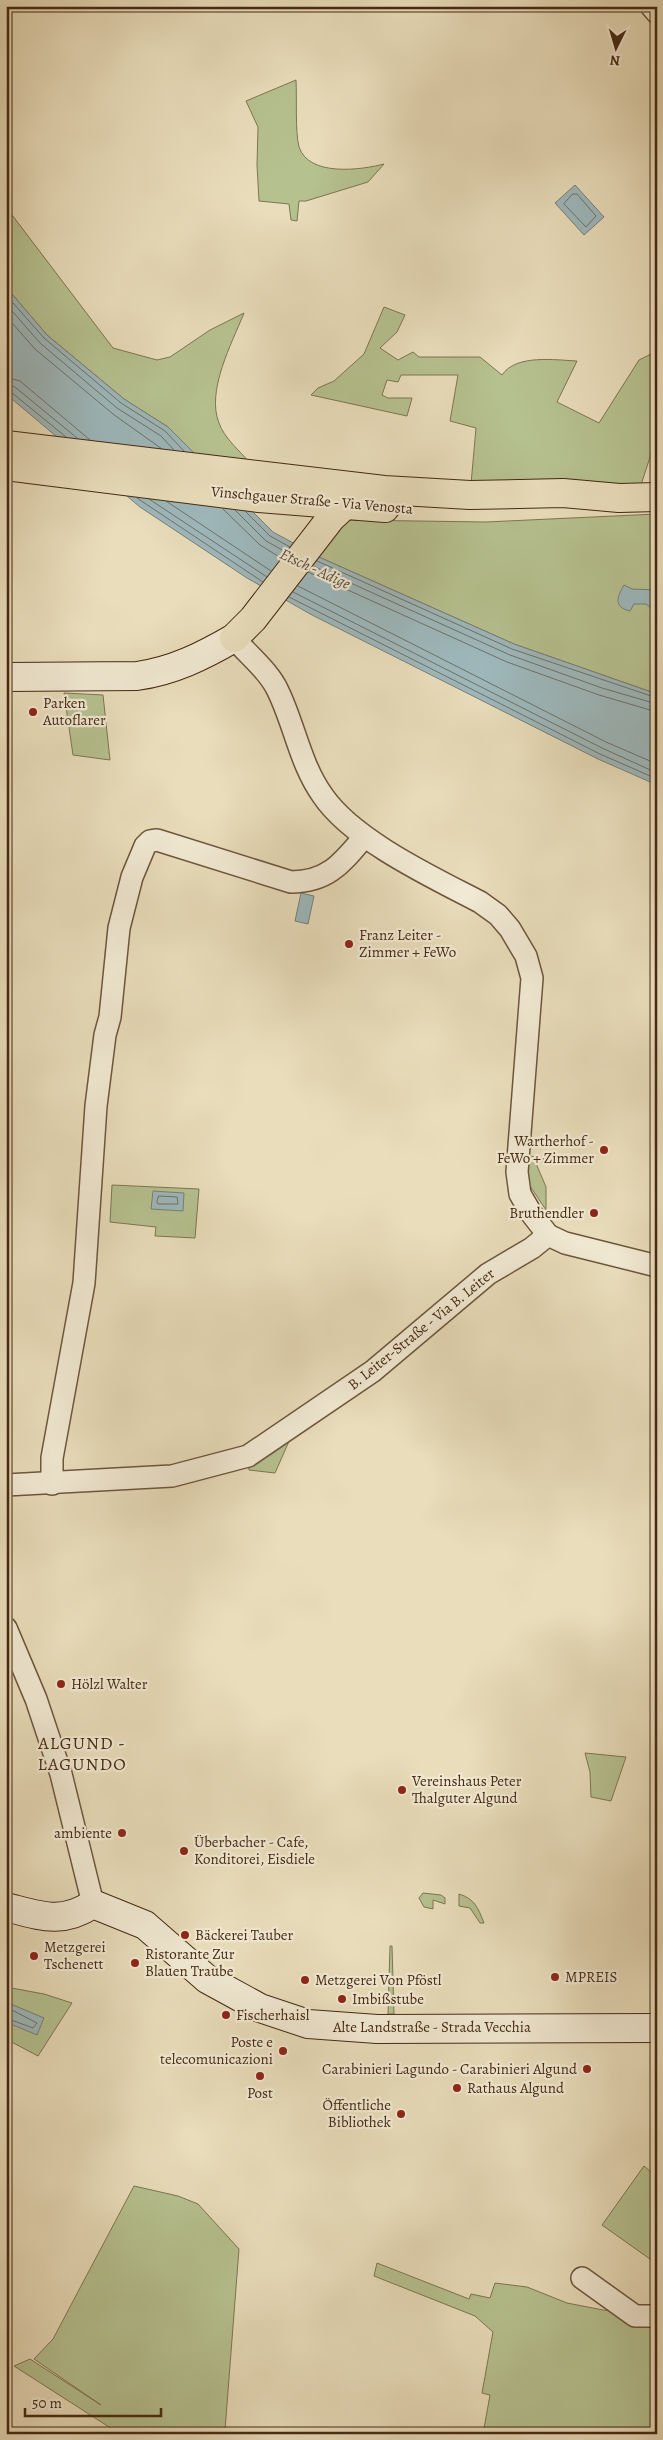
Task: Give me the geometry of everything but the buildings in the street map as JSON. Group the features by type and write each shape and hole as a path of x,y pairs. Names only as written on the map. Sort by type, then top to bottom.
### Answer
{"main road":[{"name":"Vinschgauer Straße - Via Venosta","path":"6,466 25,455 427,493 470,495 563,493 619,498 657,497"},
{"name":"Vinschgauer Straße - Via Venosta","path":"25,455 333,509 477,511 586,505 619,498"},
{"path":"6,677 137,676 155,674 198,658 244,629 333,509"},
{"path":"6,1908 58,1918 69,1916 93,1904"},
{"name":"Alte Landstraße - Strada Vecchia","path":"93,1904 145,1926 207,1979 260,2008 308,2024 377,2030 657,2028"}],"street":[{"path":"651,6 657,13"},
{"path":"244,629 278,690 302,760 322,796 342,818 364,837 480,902 498,915 515,936 526,956 532,978 517,1172 520,1194 531,1213 548,1235 565,1243 657,1266"},
{"path":"52,1484 52,1458 84,1283 96,1106 105,1035 110,1017 119,928 132,877 145,846 150,841 157,840 291,882 307,882 321,878 341,865 364,837"},
{"name":"B. Leiter-Straße - Via B. Leiter","path":"6,1485 172,1476 248,1456 373,1371 488,1274 532,1248 548,1235"},
{"path":"6,1628 36,1699 61,1774 93,1904"},
{"path":"582,2278 635,2316 657,2316"}],"green space":[{"path":"296,80 298,140 299,147 305,157 313,163 337,169 362,168 384,164 368,182 306,201 299,201 297,221 291,220 289,204 259,201 257,165 258,127 246,101"},
{"path":"6,207 113,348 157,360 170,357 210,330 244,313 222,367 218,382 216,410 221,429 250,463 196,456 168,427 124,399 47,335 6,287"},
{"path":"384,307 405,315 397,332 380,348 398,360 413,352 419,357 480,357 502,375 508,368 526,361 547,359 577,361 557,402 599,423 639,360 657,351 657,436 637,497 470,495 476,428 450,421 458,375 401,375 398,382 387,380 382,395 388,398 412,398 407,416 311,395 318,388 334,381 364,354"},
{"path":"657,514 657,694 514,644 319,557 334,532 347,520 486,522"},
{"path":"64,693 103,695 110,760 73,755"},
{"path":"526,1155 544,1159 544,1162 535,1161 546,1187 546,1210 528,1183"},
{"path":"112,1185 199,1189 195,1238 155,1236 156,1227 110,1222"},
{"path":"294,1430 275,1473 249,1470 248,1461"},
{"path":"585,1753 626,1757 611,1801 591,1797 590,1772"},
{"path":"423,1893 441,1895 445,1898 445,1904 433,1900 433,1909 424,1907 419,1898"},
{"path":"459,1894 472,1901 484,1923 480,1923 470,1908 459,1906"},
{"path":"390,1946 392,1946 394,2014 388,2014"},
{"path":"6,1987 44,1994 72,2003 38,2056 6,2039"},
{"path":"644,2166 657,2177 657,2264 602,2225"},
{"path":"134,2186 178,2196 198,2204 239,2249 225,2430 230,2430 230,2434 120,2434 14,2366 30,2359 101,2405 34,2359 53,2339"},
{"path":"377,2263 469,2299 471,2294 490,2298 495,2283 527,2287 567,2303 603,2310 657,2315 657,2434 483,2434 490,2395 482,2393 493,2332 475,2316 374,2276"}],"water":[{"path":"575,185 604,217 584,235 555,203"},
{"name":"Etsch - Adige","path":"6,287 47,335 124,399 168,427 273,532 319,557 514,644 657,694 657,785 598,759 312,615 247,578 140,507 6,394"},
{"path":"624,585 632,589 657,590 657,613 646,604 634,604 630,611 621,607 618,597"},
{"path":"301,893 314,896 308,924 295,921"},
{"path":"153,1191 184,1193 183,1211 151,1209"},
{"path":"6,2002 44,2018 37,2035 6,2022"}],"place":[{"name":"Parken Autoflarer","path":"33,712"},
{"name":"Franz Leiter - Zimmer + FeWo","path":"349,944"},
{"name":"Wartherhof - FeWo + Zimmer","path":"604,1150"},
{"name":"Bruthendler","path":"594,1213"},
{"name":"Hölzl Walter","path":"61,1684"},
{"name":"Vereinshaus Peter Thalguter Algund","path":"402,1790"},
{"name":"ambiente","path":"122,1833"},
{"name":"Überbacher - Cafe, Konditorei, Eisdiele","path":"184,1851"},
{"name":"Bäckerei Tauber","path":"185,1935"},
{"name":"Metzgerei Tschenett","path":"34,1956"},
{"name":"Ristorante Zur Blauen Traube","path":"135,1963"},
{"name":"MPREIS","path":"555,1977"},
{"name":"Metzgerei Von Pföstl","path":"305,1980"},
{"name":"Imbißstube","path":"342,1999"},
{"name":"Fischerhaisl","path":"226,2015"},
{"name":"Poste e telecomunicazioni","path":"283,2051"},
{"name":"Carabinieri Lagundo - Carabinieri Algund","path":"587,2069"},
{"name":"Post","path":"260,2076"},
{"name":"Rathaus Algund","path":"457,2088"},
{"name":"Öffentliche Bibliothek","path":"401,2114"}],"district":[{"name":"ALGUND - LAGUNDO","path":"82,1754"}]}
